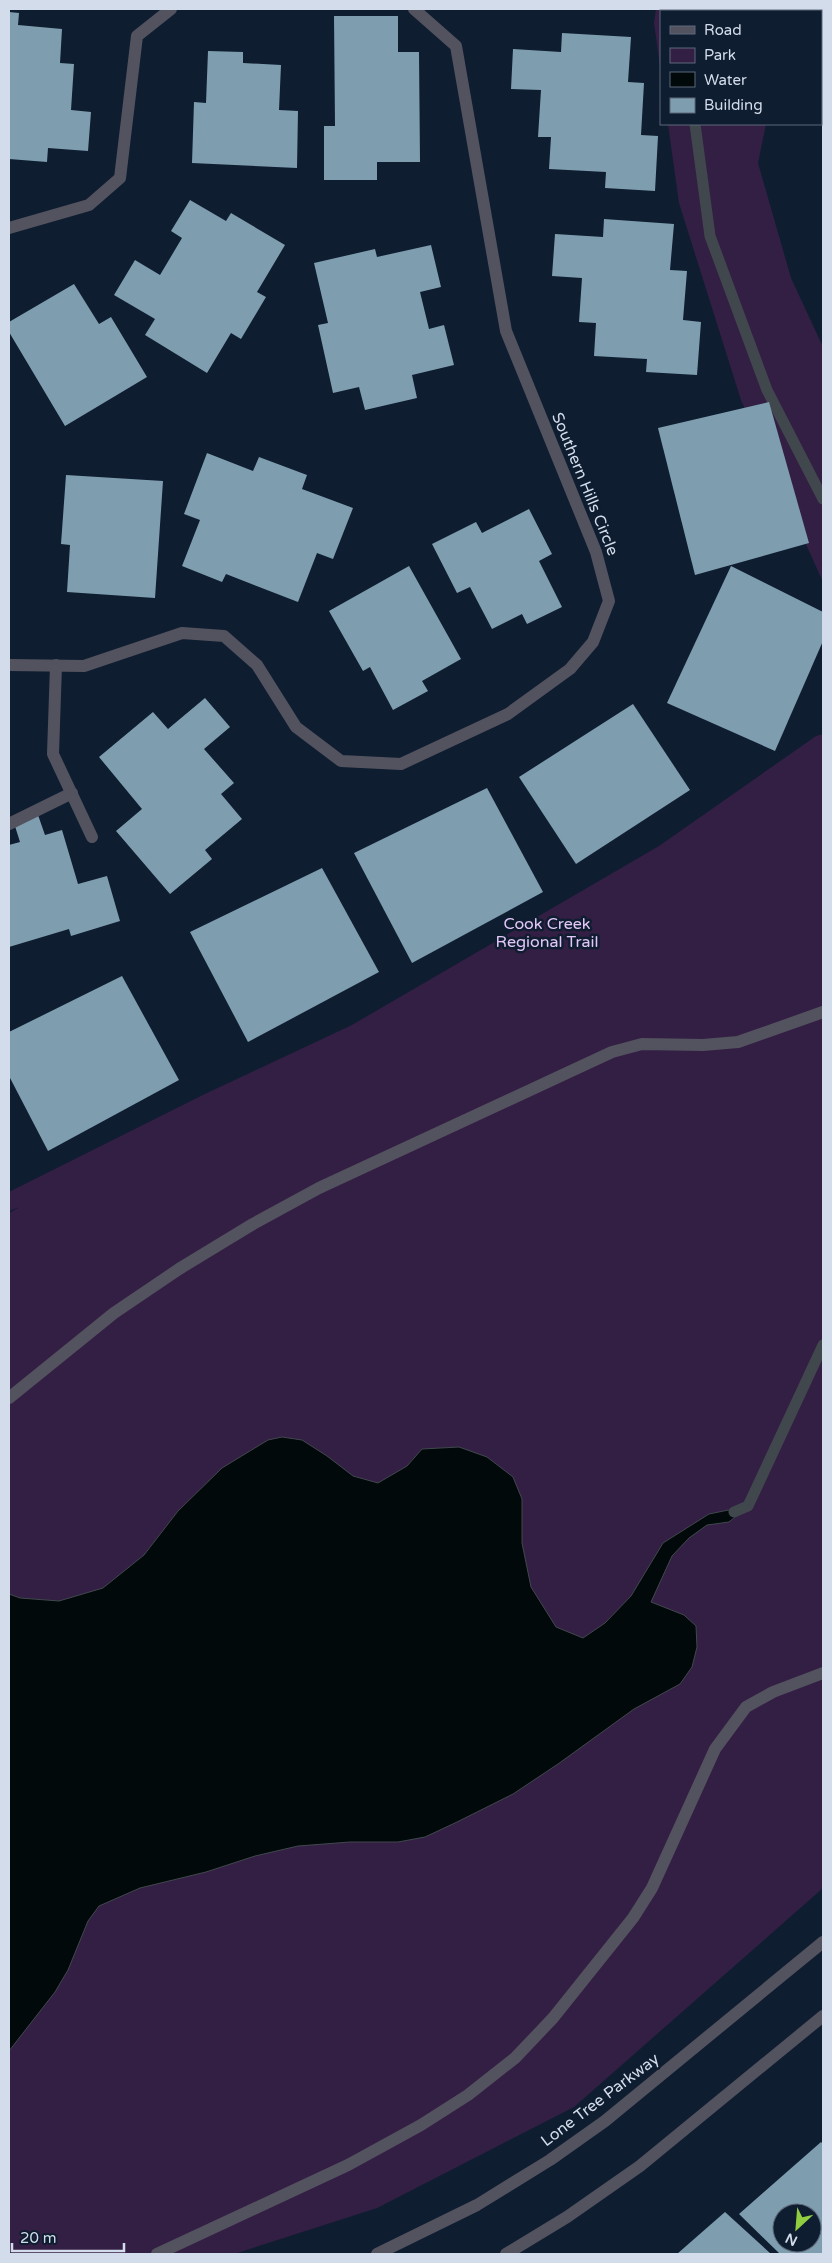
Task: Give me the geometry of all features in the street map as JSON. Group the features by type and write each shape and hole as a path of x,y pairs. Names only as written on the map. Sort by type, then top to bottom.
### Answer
{"street":[{"path":"9,228 89,205 120,178 137,36 171,9"},
{"name":"Southern Hills Circle","path":"9,665 84,666 182,632 224,636 257,665 296,727 341,761 401,764 508,714 570,669 593,642 609,601 596,552 506,332 456,46 414,9"},
{"path":"56,665 53,754 92,837"},
{"path":"9,824 72,793"},
{"path":"9,1398 59,1355 122,1307 212,1249 319,1188 612,1052 642,1044 703,1046 738,1042 823,1012"},
{"path":"157,2254 348,2165 413,2130 468,2096 515,2058 553,2018 632,1918 652,1888 715,1749 746,1707 774,1692 823,1673"},
{"name":"Lone Tree Parkway","path":"377,2254 476,2205 558,2154 606,2121 823,1942"},
{"path":"506,2254 566,2217 640,2166 823,2016"}],"green space":[{"path":"656,9 791,9 660,10 660,65 654,23"},
{"path":"668,125 766,125 758,163 791,278 823,347 823,582 741,400 679,203"},
{"name":"Cook Creek Regional Trail","path":"823,734 823,1888 574,2107 377,2208 234,2254 9,2254 9,1213 20,1207 9,1211 9,1192 205,1094 352,1025 659,846 816,736"}],"water":[{"path":"282,1437 302,1440 353,1476 378,1483 407,1466 422,1449 459,1447 487,1457 513,1477 522,1499 522,1543 531,1587 556,1627 583,1638 605,1623 631,1596 663,1543 709,1514 748,1506 729,1522 707,1525 689,1538 672,1556 651,1602 684,1615 696,1626 697,1647 692,1667 680,1684 634,1709 513,1794 425,1837 398,1842 350,1842 298,1846 140,1888 99,1906 88,1921 68,1970 55,1992 9,2051 9,1594 20,1598 59,1601 103,1588 144,1555 178,1511 222,1468 268,1440"}],"building":[{"path":"9,12 19,13 18,25 62,29 60,63 74,64 71,110 91,112 88,151 48,148 47,162 9,159"},
{"path":"334,16 398,16 398,52 419,52 420,162 377,162 377,180 324,180 324,126 335,126"},
{"path":"562,33 631,37 628,82 644,83 641,135 658,136 655,191 605,188 606,172 549,169 551,137 538,137 541,90 511,89 513,49 561,52"},
{"path":"208,51 243,52 243,63 281,65 279,110 298,111 297,168 192,163 194,102 206,103"},
{"path":"190,200 226,221 231,213 285,245 257,292 266,297 241,339 231,333 207,373 145,335 155,319 114,295 135,260 160,275 182,238 171,231"},
{"path":"604,219 674,224 670,270 687,271 683,320 701,322 697,375 646,372 647,359 594,356 596,323 579,322 582,278 552,276 555,234 603,237"},
{"path":"431,245 441,287 420,292 429,329 444,325 454,365 412,375 417,398 365,410 359,387 333,393 318,325 328,323 314,263 375,249 377,257"},
{"path":"74,284 99,324 111,317 147,377 65,426 9,332 9,322"},
{"path":"769,402 809,543 695,575 658,428"},
{"path":"207,453 253,471 259,457 307,475 302,489 353,508 333,559 317,553 298,602 226,574 222,582 182,566 200,520 184,514"},
{"path":"66,475 163,481 155,598 67,592 70,545 61,544"},
{"path":"529,509 552,554 539,561 562,607 527,624 522,614 492,629 470,587 457,593 432,544 476,522 482,533"},
{"path":"409,566 461,659 422,681 428,691 393,710 370,667 363,671 329,611"},
{"path":"731,566 823,612 823,641 775,751 667,703"},
{"path":"205,698 230,727 204,749 234,783 221,794 242,819 205,850 212,859 170,894 116,831 142,809 99,757 153,712 168,729"},
{"path":"633,704 690,790 576,864 519,777"},
{"path":"487,788 543,892 412,963 354,853"},
{"path":"38,815 45,835 62,830 78,884 107,876 120,921 71,936 69,929 9,947 9,845 20,842 14,823"},
{"path":"322,868 379,972 248,1042 190,932"},
{"path":"122,976 179,1080 48,1151 9,1076 9,1032"},
{"path":"821,2142 823,2144 823,2254 779,2253 822,2253 822,2203 772,2203 772,2246 739,2214"},
{"path":"725,2212 771,2254 677,2254"}],"waterway":[{"path":"695,125 710,236 767,390 823,499"},
{"path":"734,1512 748,1506 823,1345"}]}
